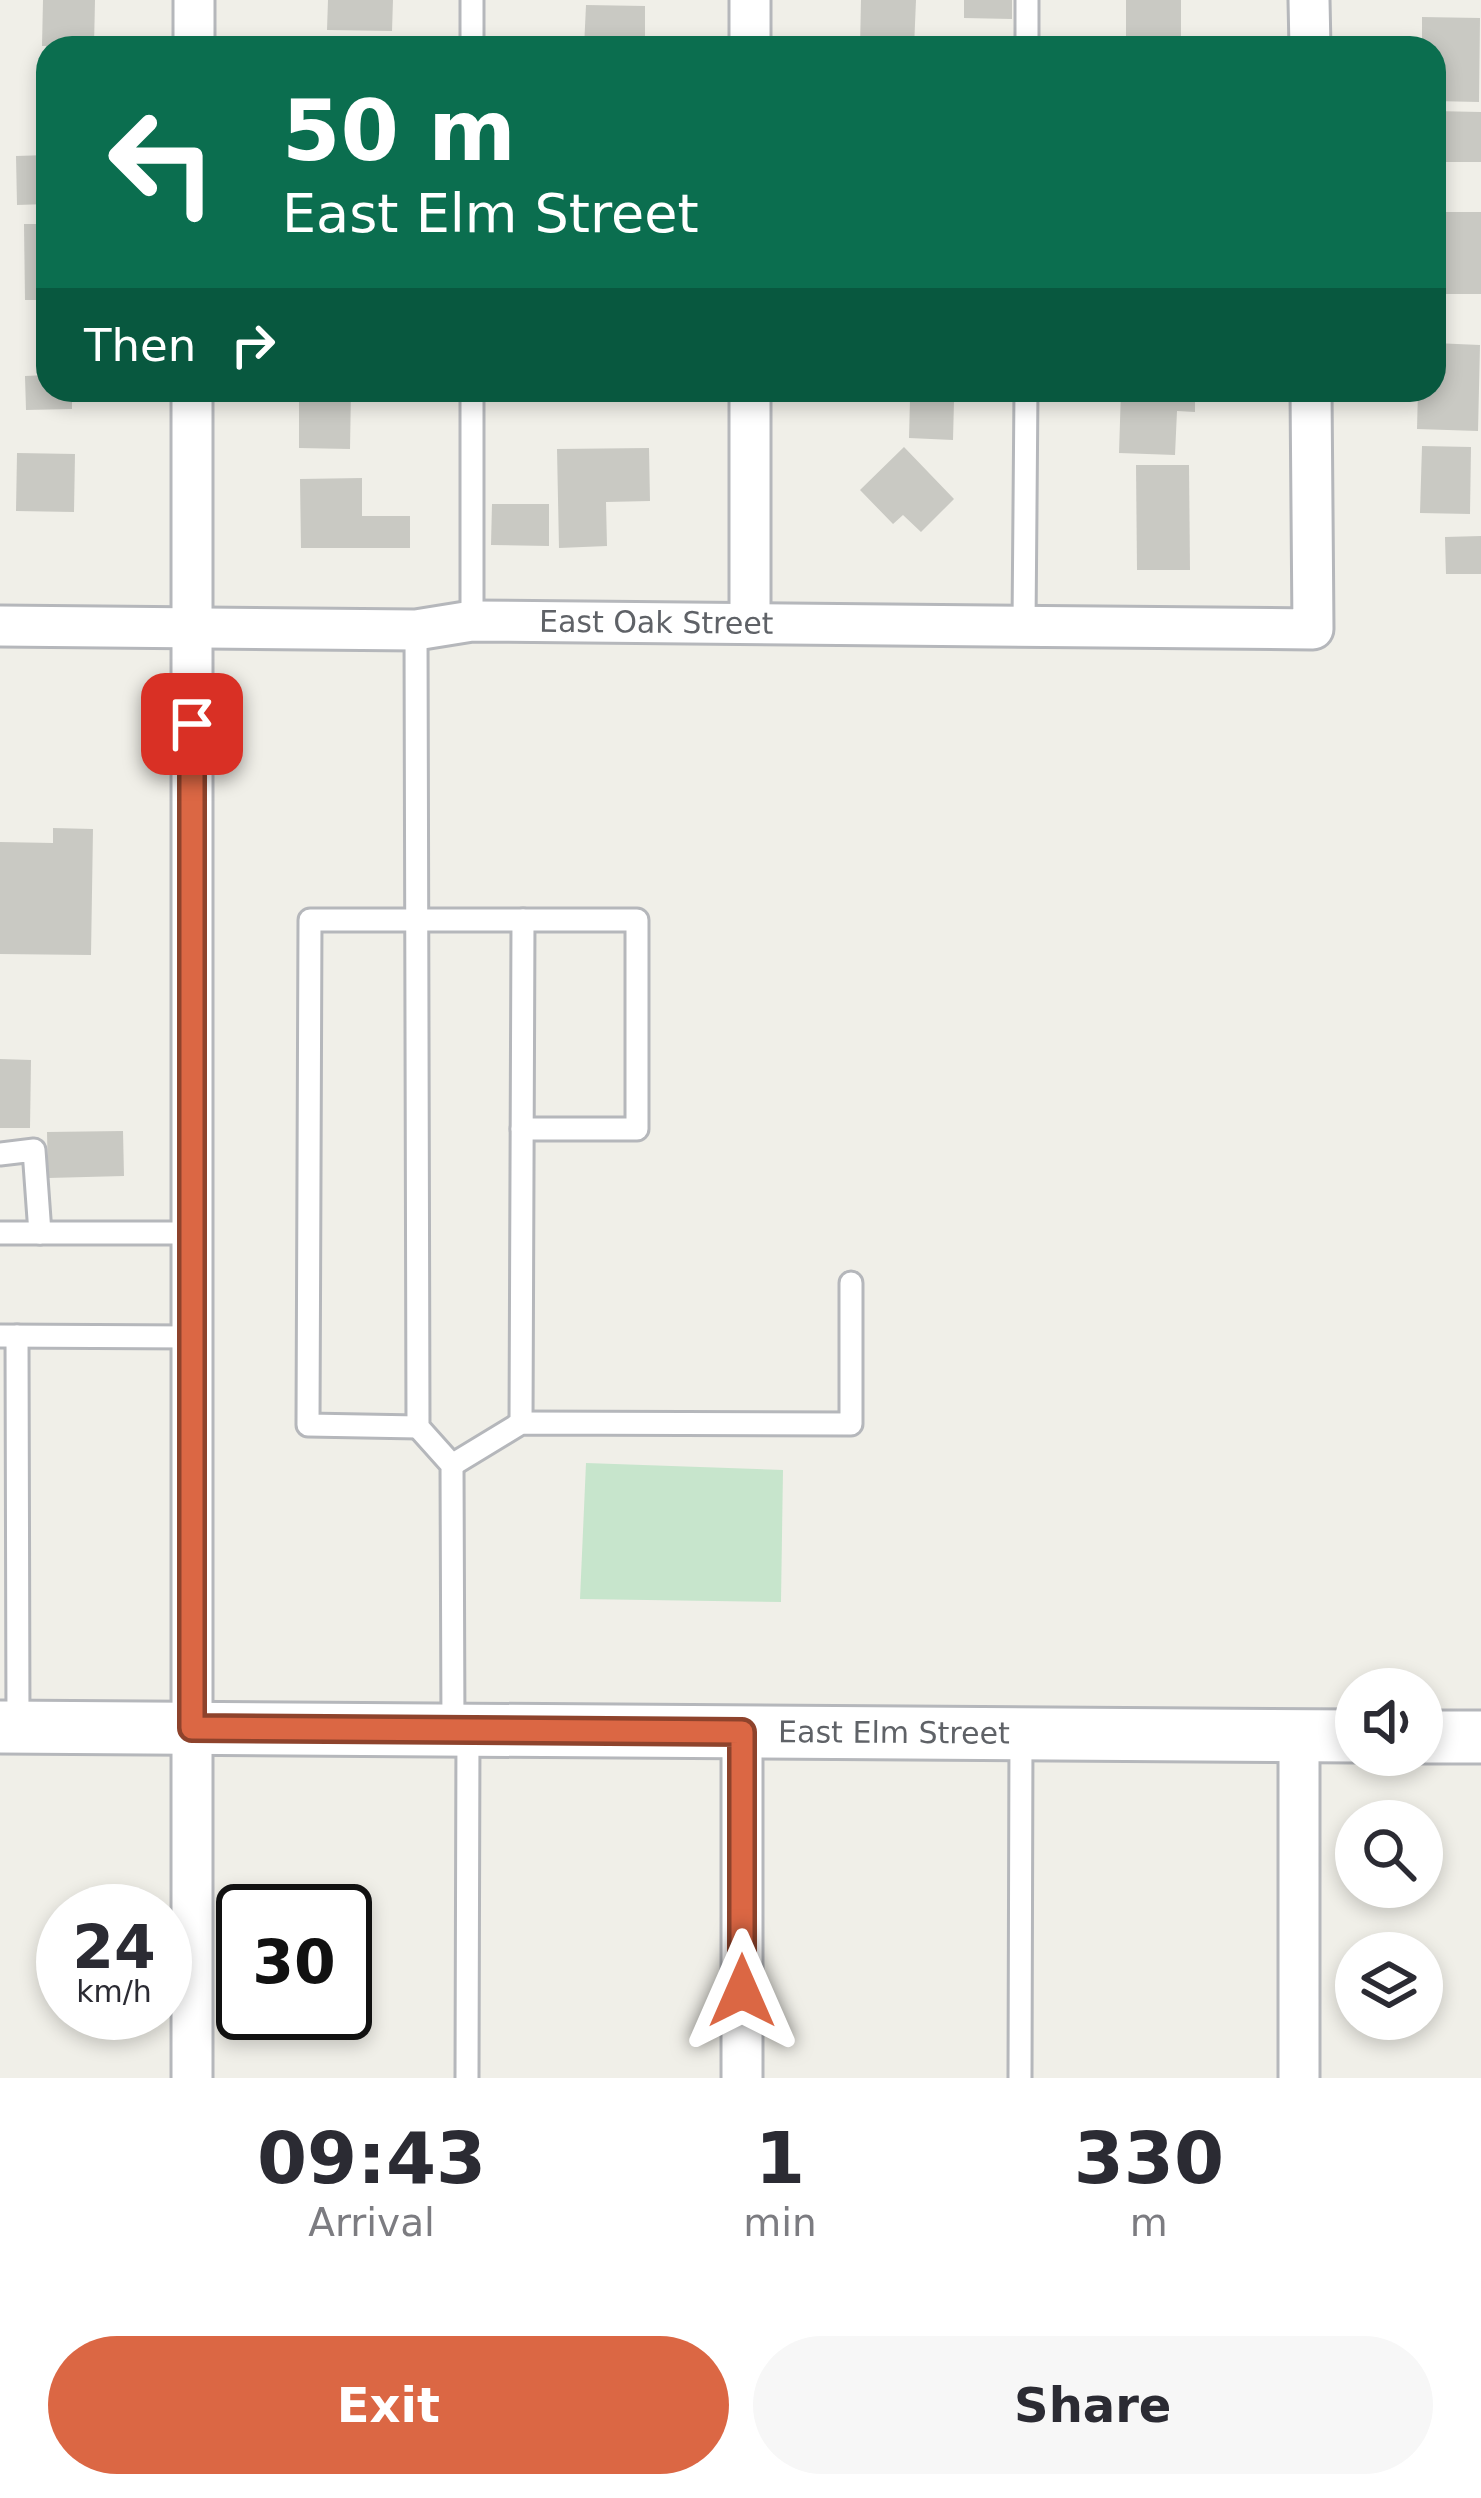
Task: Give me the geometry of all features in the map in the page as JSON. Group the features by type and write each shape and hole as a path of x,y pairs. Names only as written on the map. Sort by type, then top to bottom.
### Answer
{"street":[{"path":"194,0 194,36"},
{"path":"750,0 750,36"},
{"path":"1310,0 1310,36"},
{"path":"192,2078 193,402"},
{"path":"750,402 750,622"},
{"name":"East Oak Street","path":"0,626 416,630 472,621 1313,628 1312,402"},
{"name":"East Elm Street","path":"9,1727 1335,1736"},
{"path":"742,1732 742,2078"},
{"path":"1299,1736 1299,2078"},
{"path":"1443,1737 1481,1737"}],"lane":[{"path":"472,0 472,36"},
{"path":"1027,0 1027,36"},
{"path":"472,402 472,621"},
{"path":"1024,625 1025,402"},
{"path":"416,630 418,1427 452,1465 467,2078"},
{"path":"418,1427 308,1425 310,920 637,920 637,1129 522,1129"},
{"path":"520,1423 523,920"},
{"path":"0,1154 34,1150 40,1233"},
{"path":"0,1233 190,1233"},
{"path":"452,1465 520,1423 851,1424 850,1283"},
{"path":"9,1727 9,1336 190,1337"},
{"path":"1020,2078 1021,1735"}],"green space":[{"path":"586,1463 783,1470 781,1602 580,1599"}],"building":[{"path":"43,0 95,0 94,36 42,36"},
{"path":"328,0 393,0 392,31 327,30"},
{"path":"861,0 916,0 914,36 860,36"},
{"path":"964,0 1012,0 1012,19 964,18"},
{"path":"1126,0 1181,0 1181,36 1126,36"},
{"path":"586,5 645,6 645,36 585,36"},
{"path":"1422,17 1480,18 1479,102 1446,101 1446,36 1422,36"},
{"path":"1446,111 1481,112 1481,162 1446,162"},
{"path":"36,155 36,204 17,205 16,156"},
{"path":"1446,212 1481,212 1481,294 1446,294"},
{"path":"24,224 36,224 36,300 25,300"},
{"path":"1446,344 1480,345 1478,431 1417,429 1418,402 1446,402"},
{"path":"25,376 36,376 36,402 72,402 72,409 26,410"},
{"path":"299,402 351,402 350,449 299,448"},
{"path":"910,402 954,402 953,440 909,438"},
{"path":"1121,402 1195,402 1195,412 1177,411 1175,455 1119,453"},
{"path":"1422,446 1471,447 1470,514 1420,513"},
{"path":"904,447 954,499 921,532 903,515 893,524 860,490"},
{"path":"649,448 650,501 606,502 607,546 559,548 557,449"},
{"path":"17,453 75,454 74,512 16,511"},
{"path":"1136,465 1189,465 1190,570 1137,570"},
{"path":"362,478 362,516 410,516 410,548 301,548 300,479"},
{"path":"492,504 549,504 549,546 491,545"},
{"path":"1481,536 1481,574 1446,574 1445,537"},
{"path":"53,828 93,829 91,955 0,954 0,842 53,843"},
{"path":"0,1059 31,1060 30,1128 0,1128"},
{"path":"123,1131 124,1176 48,1178 47,1132"}],"route":[{"path":"192,724 192,1728 742,1732 742,1991"}]}
